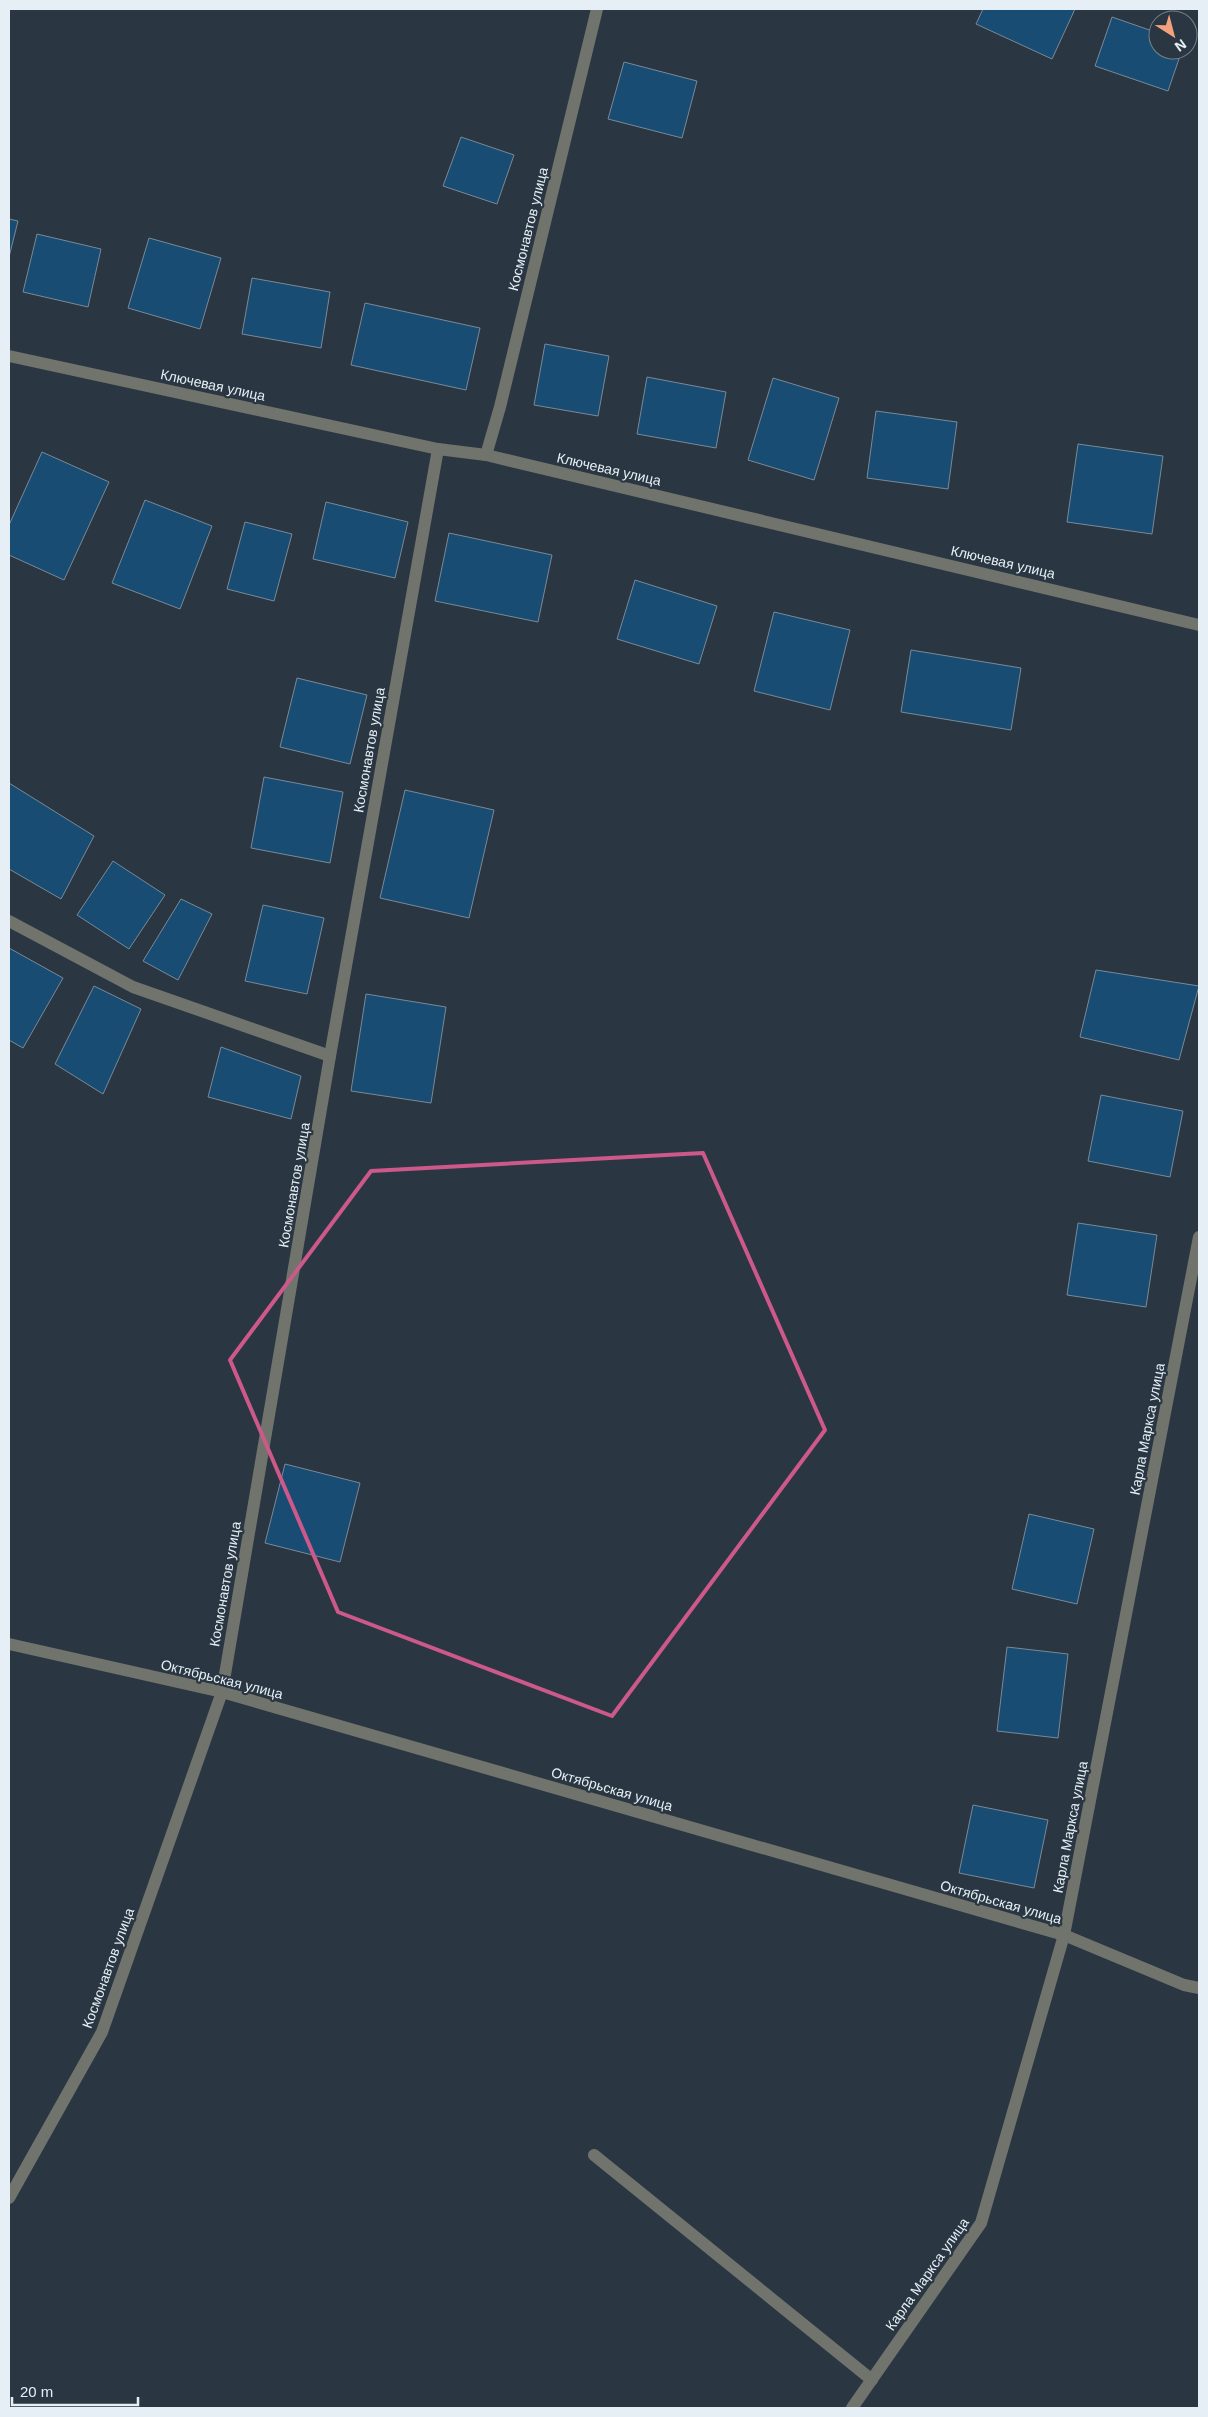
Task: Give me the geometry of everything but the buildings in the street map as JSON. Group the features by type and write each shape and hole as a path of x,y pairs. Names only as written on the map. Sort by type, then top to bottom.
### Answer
{"street":[{"name":"Космонавтов улица","path":"486,455 500,407 597,9"},
{"name":"Ключевая улица","path":"9,356 438,448 486,455 1199,625"},
{"name":"Космонавтов улица","path":"9,2198 102,2032 222,1692 330,1056 438,448"},
{"path":"9,921 133,988 330,1056"},
{"name":"Карла Маркса улица","path":"852,2408 982,2223 1064,1935 1199,1237"},
{"name":"Октябрьская улица","path":"9,1644 222,1692 1064,1935 1184,1985 1199,1988"},
{"path":"594,2154 872,2380"}],"highlighted area":[{"path":"703,1153 825,1430 612,1716 338,1612 230,1360 371,1171"}]}
